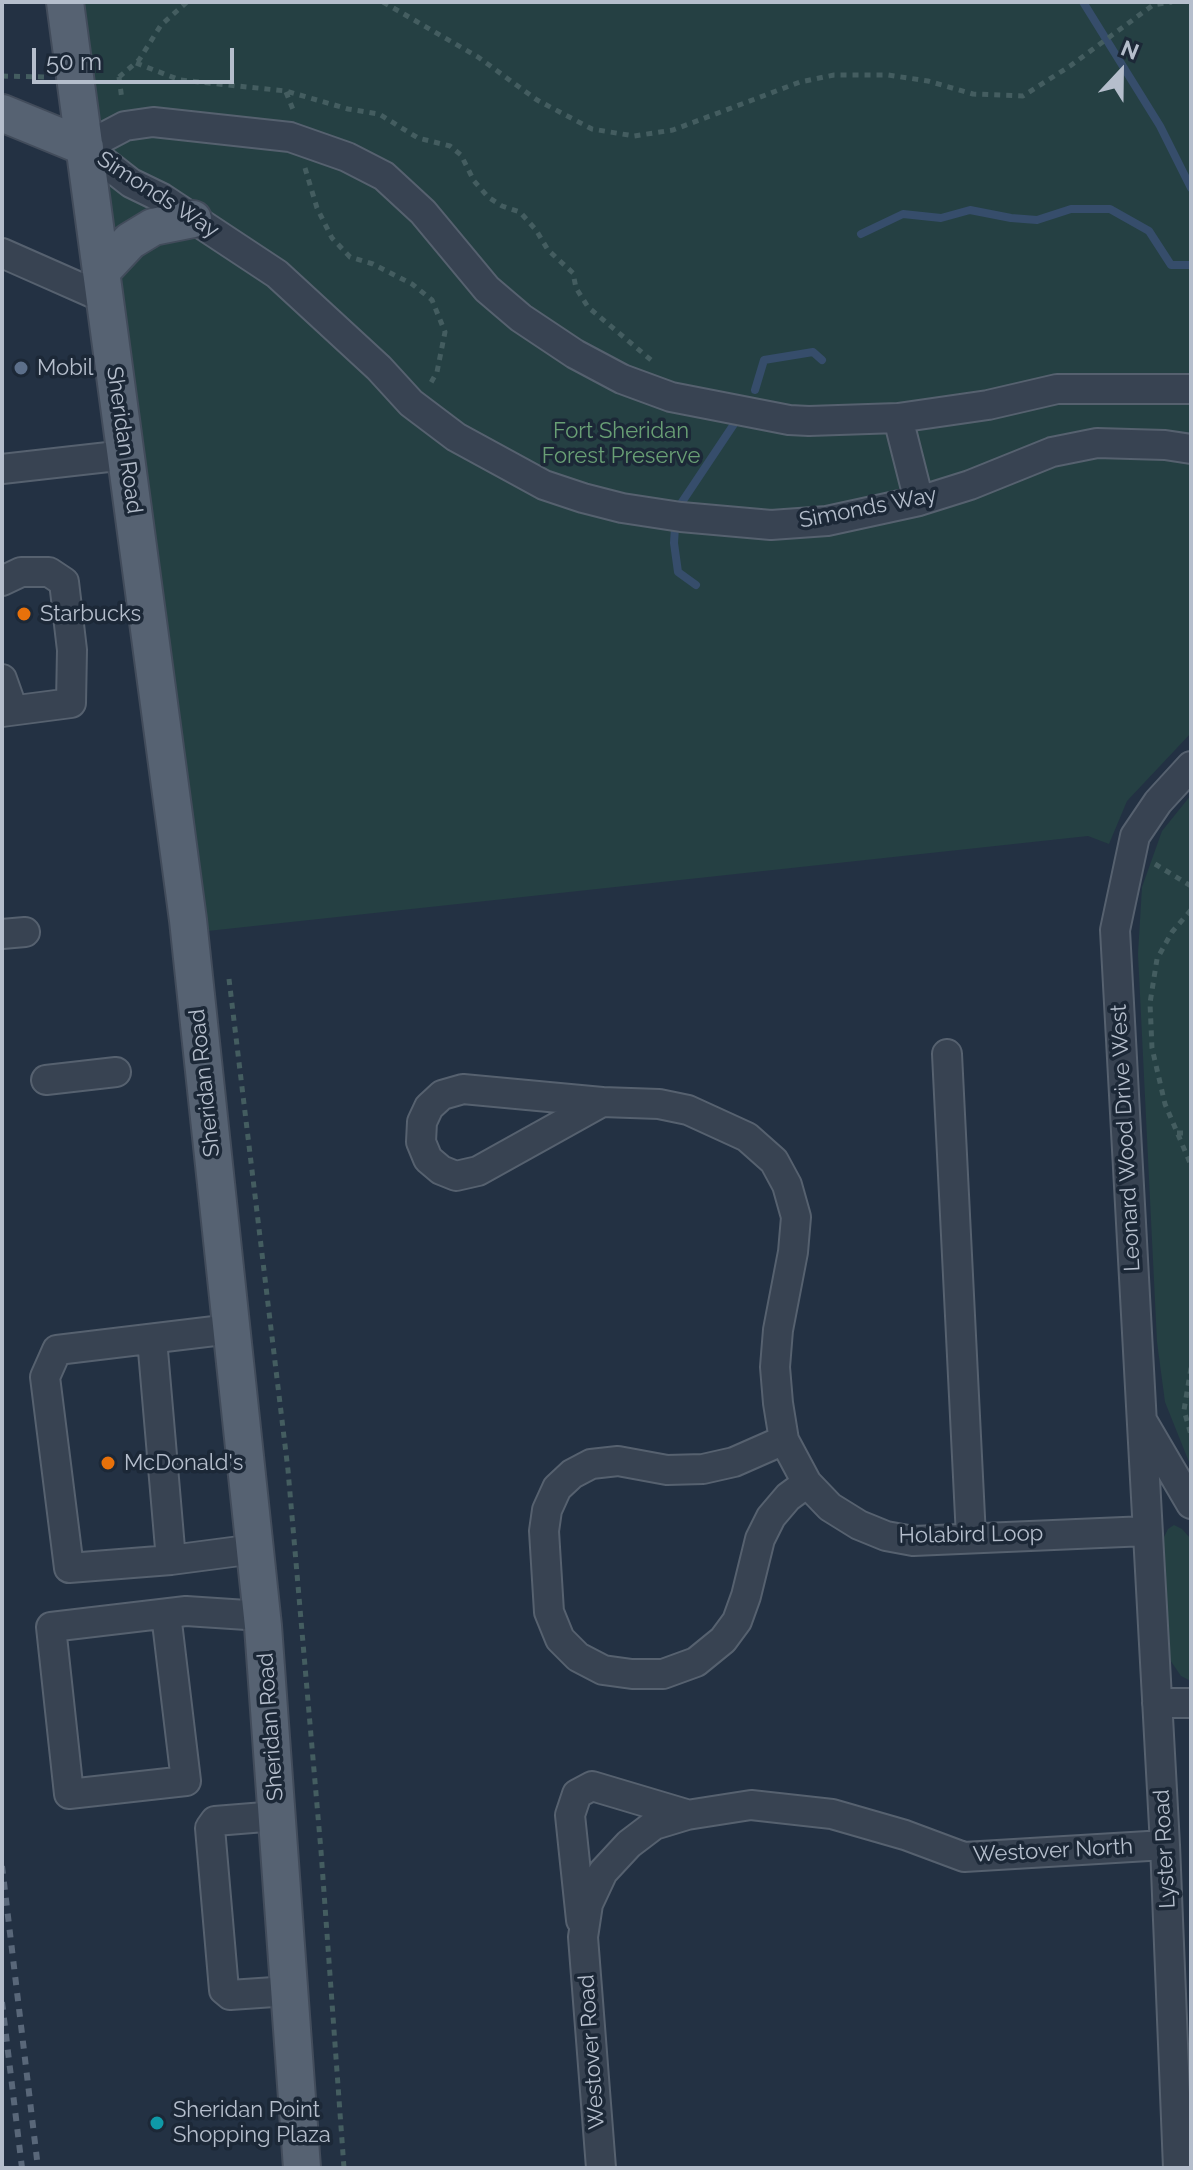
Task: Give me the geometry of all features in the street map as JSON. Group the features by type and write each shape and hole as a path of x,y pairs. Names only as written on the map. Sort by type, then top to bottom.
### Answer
{"main road":[{"name":"Sheridan Road","path":"65,2 188,920 262,1616 302,2168"},
{"path":"2,113 85,147"},
{"path":"102,285 130,241 153,227 193,219"}],"street":[{"name":"Simonds Way","path":"1191,389 1057,389 988,405 898,418 789,420 671,397 622,379 575,354 521,318 487,289 423,212 384,176 347,157 290,137 153,122 125,126 85,147 131,183 162,198 277,274 417,407 456,437 544,485 622,508 771,525 827,521 919,501 970,485 1052,452 1097,443 1191,449"},
{"path":"2,253 102,285"},
{"path":"898,418 919,501"},
{"path":"2,469 126,455"},
{"path":"2,581 21,572 49,572 64,582 72,650 71,703 8,711 2,679"},
{"name":"Leonard Wood Drive West","path":"1147,1531 1115,930 1135,836 1158,802 1191,766"},
{"path":"947,1054 971,1537"},
{"path":"46,1080 116,1072"},
{"name":"Holabird Loop","path":"602,1102 478,1171 456,1176 441,1170 428,1159 421,1142 422,1122 429,1107 442,1095 463,1089 659,1104 688,1110 747,1137 774,1161 787,1185 796,1217 793,1252 778,1330 775,1367 778,1403 784,1440 807,1483 830,1507 859,1525 886,1536 913,1541 1147,1531"},
{"path":"231,1329 57,1350 45,1377 69,1568 171,1560 255,1549"},
{"path":"152,1339 171,1560"},
{"path":"1141,1419 1191,1504"},
{"path":"784,1440 734,1462 703,1469 667,1470 618,1461 591,1464 572,1474 557,1488 547,1510 544,1531 549,1612 560,1639 578,1657 603,1670 663,1674 696,1662 723,1640 737,1621 760,1539 771,1517 788,1497 807,1483"},
{"name":"Lyster Road","path":"1147,1531 1165,1845 1181,2008 1178,2168"},
{"path":"166,1614 186,1781 69,1794 51,1627 186,1611 262,1616"},
{"path":"1157,1703 1191,1703"},
{"name":"Westover Road","path":"601,2168 570,1815 577,1794 592,1786 687,1815"},
{"name":"Westover Road","path":"583,1937 588,1904 603,1872 629,1844 654,1825 687,1815 751,1805 803,1809"},
{"name":"Westover North","path":"803,1809 905,1835 964,1857 1165,1845"},
{"path":"277,1816 215,1821 210,1828 224,1990 230,1995 289,1991"}],"path":[{"path":"119,77 136,63 161,25 187,2"},
{"path":"383,2 478,57 537,100 592,129 634,136 673,130 800,82 834,75 888,75 928,81 973,94 1023,96 1153,5 1172,2"},
{"path":"136,63 180,80 286,91 348,109 379,114 418,138 450,146 461,155 474,181 488,197 520,212 548,250 573,273 576,288 588,307 657,366"},
{"path":"2,76 13,78"},
{"path":"286,91 303,142 303,163 317,208 332,238 350,257 373,264 412,284 432,300 445,332 437,372 417,407"},
{"path":"1148,860 1191,886"},
{"path":"1191,910 1172,932 1157,959 1150,1003 1152,1048 1165,1104 1191,1165"},
{"path":"1177,1133 1190,1133"},
{"path":"1191,1368 1184,1410 1191,1435"}],"green space":[{"name":"Fort Sheridan Forest Preserve","path":"65,2 1191,2 1191,733 1127,801 1109,844 1088,836 189,933"},
{"path":"1191,795 1191,1467 1165,1402 1157,1342 1138,954 1142,887 1162,831"},
{"path":"1174,1525 1191,1539 1191,1681 1181,1676 1168,1657 1163,1539"}],"waterway":[{"path":"1083,2 1160,126 1191,188"},
{"path":"861,234 903,214 941,218 970,210 1037,220 1071,209 1110,209 1149,231 1171,265 1191,265"},
{"path":"755,390 764,360 813,352 822,360"},
{"path":"696,585 678,572 674,543 676,511 740,415"}],"railway":[{"path":"2,1866 38,2168"},
{"path":"2,2002 22,2168"}],"place":[{"name":"Mobil","path":"21,368"},
{"name":"Starbucks","path":"24,614"},
{"name":"McDonald's","path":"108,1463"},
{"name":"Sheridan Point Shopping Plaza","path":"157,2123"}]}
